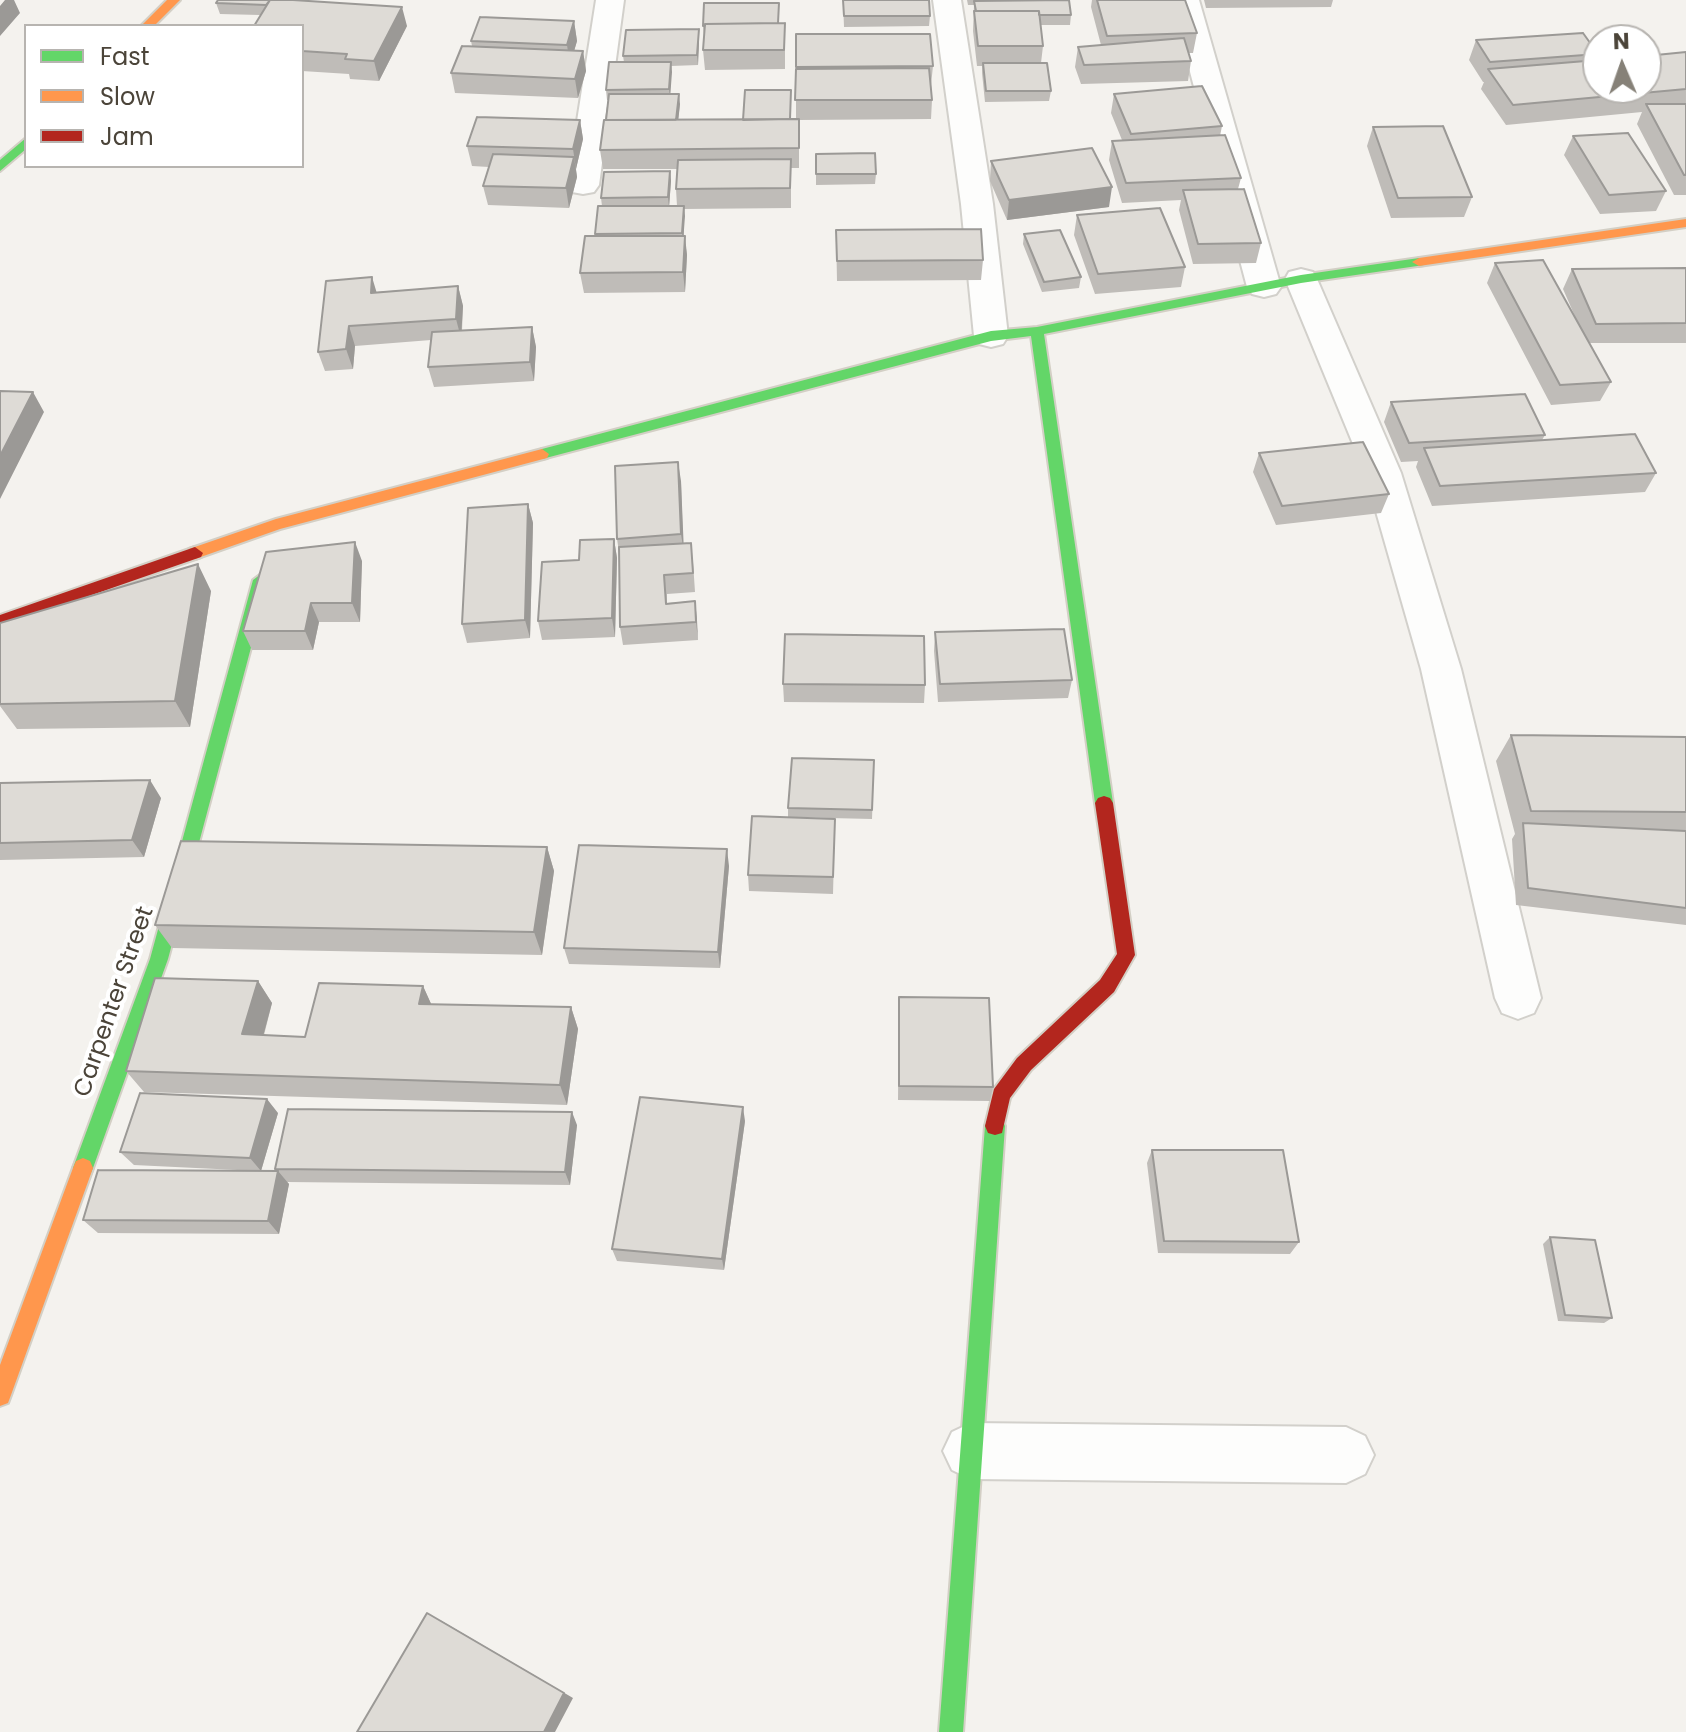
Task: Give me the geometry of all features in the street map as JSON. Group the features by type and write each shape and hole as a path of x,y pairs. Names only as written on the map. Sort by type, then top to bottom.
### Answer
{"street":[{"path":"149,24 174,0"},
{"path":"583,185 610,0"},
{"path":"947,0 977,204 991,336"},
{"path":"1185,0 1282,283 1387,488 1441,669 1518,998"},
{"path":"0,167 24,144"},
{"path":"0,621 274,532 991,336 1037,331 1282,283 1686,223"},
{"path":"951,1732 993,1134 1001,1095 1024,1064 1107,986 1126,955 1037,331"},
{"name":"Carpenter Street","path":"0,1395 159,959 264,569"},
{"path":"971,1451 1346,1455"}],"building":[{"path":"218,0 270,0 266,5 216,3"},
{"path":"270,0 402,7 374,61 345,59 347,54 304,51 304,24 255,24"},
{"path":"843,0 929,0 930,16 844,16"},
{"path":"1069,0 1071,15 1039,15 1039,11 976,11 974,1"},
{"path":"1097,0 1185,0 1197,33 1107,36"},
{"path":"704,3 779,3 778,23 703,26"},
{"path":"974,11 1039,11 1043,46 978,46"},
{"path":"480,17 574,21 567,45 471,41"},
{"path":"785,23 784,50 703,50 705,24"},
{"path":"699,29 697,55 623,56 626,30"},
{"path":"1582,33 1582,55 1490,62 1476,40"},
{"path":"796,34 930,34 933,66 796,67"},
{"path":"1184,38 1191,61 1084,65 1078,47"},
{"path":"462,46 583,51 575,79 451,73"},
{"path":"1686,52 1686,89 1662,91 1662,54"},
{"path":"1582,61 1582,99 1513,105 1488,69"},
{"path":"609,62 671,62 669,89 606,90"},
{"path":"983,63 1047,63 1051,91 986,91"},
{"path":"929,68 932,100 795,100 796,69"},
{"path":"1202,86 1222,126 1131,134 1114,94"},
{"path":"745,90 791,90 790,119 743,120"},
{"path":"609,94 679,94 676,120 606,120"},
{"path":"1646,104 1686,104 1684,175"},
{"path":"477,117 580,120 573,149 467,146"},
{"path":"799,119 799,148 600,150 604,120"},
{"path":"1443,126 1472,197 1398,198 1373,127"},
{"path":"1628,133 1666,191 1609,195 1573,136"},
{"path":"1225,135 1241,178 1126,183 1112,141"},
{"path":"1092,148 1112,187 1009,200 991,161"},
{"path":"875,153 876,174 816,174 816,154"},
{"path":"493,154 574,157 566,188 483,186"},
{"path":"791,159 790,188 676,189 678,160"},
{"path":"670,171 668,197 601,198 604,172"},
{"path":"1244,189 1261,243 1198,244 1183,190"},
{"path":"598,206 684,206 682,233 595,234"},
{"path":"1160,208 1185,267 1098,274 1077,215"},
{"path":"981,229 983,260 837,261 836,230"},
{"path":"1060,230 1081,277 1044,282 1024,234"},
{"path":"585,236 685,236 683,272 580,273"},
{"path":"1543,260 1611,382 1560,385 1495,263"},
{"path":"1686,268 1686,323 1596,324 1572,269"},
{"path":"372,277 371,293 458,286 456,319 349,326 346,349 318,352 326,281"},
{"path":"532,327 530,362 428,367 432,332"},
{"path":"0,391 33,392 0,456"},
{"path":"1525,394 1545,435 1409,443 1391,402"},
{"path":"1635,434 1656,473 1440,486 1424,448"},
{"path":"1363,442 1389,494 1282,506 1259,453"},
{"path":"678,462 681,534 617,539 615,466"},
{"path":"528,504 525,620 462,624 468,508"},
{"path":"614,539 612,618 538,621 542,562 579,560 580,540"},
{"path":"355,542 352,603 311,603 305,631 243,631 266,552"},
{"path":"691,543 693,573 664,575 666,604 695,601 696,622 620,627 619,547"},
{"path":"198,564 175,701 0,704 0,623"},
{"path":"1064,629 1072,680 940,684 935,632"},
{"path":"785,634 924,636 925,685 783,684"},
{"path":"1511,735 1686,737 1686,812 1531,811"},
{"path":"792,758 874,760 872,810 788,808"},
{"path":"150,780 132,840 0,843 0,783"},
{"path":"752,816 835,819 833,877 748,875"},
{"path":"1523,823 1686,831 1686,908 1528,888"},
{"path":"181,841 547,847 534,932 155,925"},
{"path":"579,845 727,849 718,952 564,948"},
{"path":"155,978 258,981 242,1034 305,1037 319,983 423,986 419,1004 571,1007 560,1085 126,1071"},
{"path":"899,997 989,998 993,1087 899,1086"},
{"path":"140,1093 267,1099 250,1158 120,1152"},
{"path":"640,1097 743,1107 722,1259 612,1249"},
{"path":"288,1109 572,1112 565,1172 275,1169"},
{"path":"1152,1150 1283,1150 1299,1242 1164,1241"},
{"path":"98,1170 278,1171 268,1221 83,1220"},
{"path":"1550,1237 1595,1240 1612,1318 1565,1315"},
{"path":"427,1613 564,1693 544,1732 357,1732"}],"traffic: fast":[{"path":"0,167 24,144"},
{"path":"542,454 991,336 1037,331 1301,279 1419,262"},
{"path":"1037,331 1104,803"},
{"path":"83,1168 159,959 261,580"},
{"path":"951,1732 995,1126"}],"traffic: slow":[{"path":"149,24 174,0"},
{"path":"1419,262 1686,223"},
{"path":"195,553 276,524 542,454"},
{"path":"0,1395 83,1168"}],"traffic: jam":[{"path":"0,621 195,553"},
{"path":"995,1126 1001,1095 1024,1064 1107,986 1126,955 1104,803"}]}
